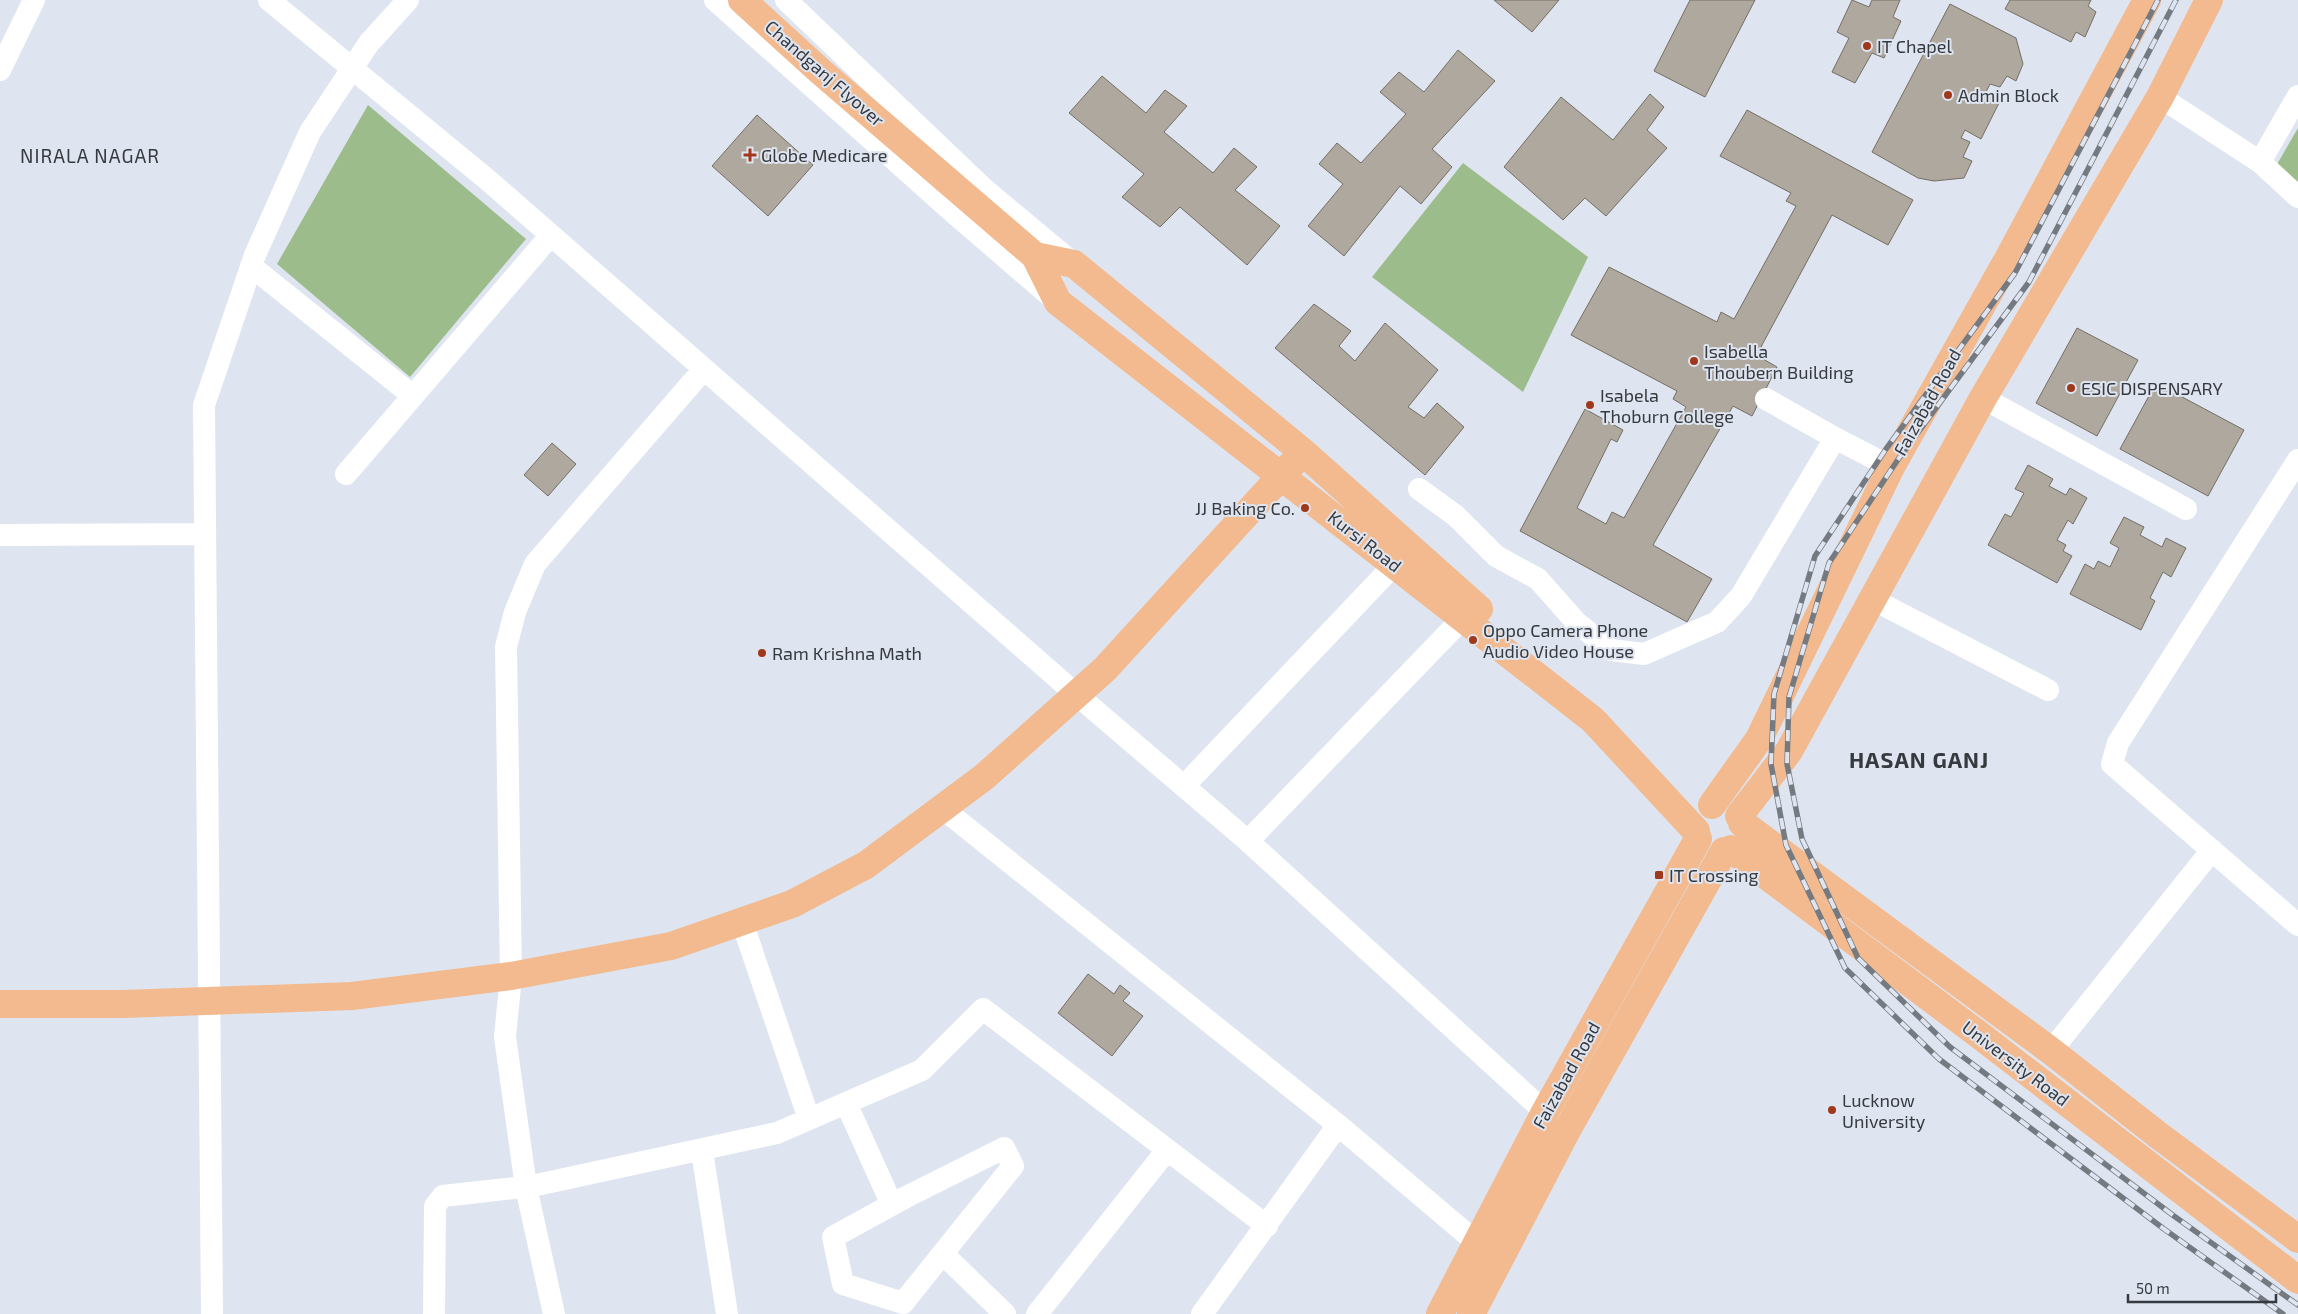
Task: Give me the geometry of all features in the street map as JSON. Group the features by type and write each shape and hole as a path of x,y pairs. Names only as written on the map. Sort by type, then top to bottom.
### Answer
{"main road":[{"name":"Chandganj Flyover","path":"742,0 820,72 948,180 998,225"},
{"name":"Faizabad Road","path":"1440,1314 1545,1112 1702,821 1759,739 1892,466 2008,259 2147,0"},
{"path":"1741,819 1728,806 1702,821 1709,850 1727,850 1741,838 1741,819 1789,751 1983,398 2160,97 2209,0"},
{"name":"Kursi Road","path":"998,225 1035,256 1058,302 1282,475 1593,720 1702,821"},
{"name":"Kursi Road","path":"1035,256 1074,264 1303,452 1702,821"},
{"path":"0,1004 209,1001 352,996 511,976 672,946 792,904 866,865 984,778 1105,669 1303,452"},
{"name":"University Road","path":"1741,819 2051,1051 2158,1135 2298,1238"},
{"name":"Faizabad Road","path":"1471,1314 1566,1132 1727,850"},
{"name":"University Road","path":"1727,850 1978,1034 2298,1280"}],"street":[{"path":"1,64 34,0"},
{"path":"269,0 353,68 551,235 1077,695 1248,841 1566,1132"},
{"path":"212,1314 204,405 251,266 310,132 369,43 408,0"},
{"path":"715,0 954,213 1058,302"},
{"path":"786,0 982,188 1074,264"},
{"path":"2260,162 2298,96"},
{"path":"2160,97 2260,162 2298,197"},
{"path":"346,474 551,235"},
{"path":"251,266 413,396"},
{"path":"554,1314 526,1187 505,1037 511,976 506,647 515,612 535,564 704,369"},
{"path":"1983,398 2186,510"},
{"path":"1766,399 1835,438 1892,466"},
{"path":"1419,489 1456,516 1496,556 1538,579 1576,622 1611,650 1644,654 1717,622 1741,596 1835,438"},
{"path":"2298,460 2118,743 2112,764 2298,925"},
{"path":"0,535 205,534"},
{"path":"1184,786 1395,564"},
{"path":"1872,599 2048,690"},
{"path":"1248,841 1463,618"},
{"path":"942,808 1338,1125 1498,1261"},
{"path":"2051,1051 2212,850"},
{"path":"742,922 809,1119"},
{"path":"434,1314 434,1206 444,1196 526,1187 702,1151 777,1133 922,1070 983,1009 1267,1226"},
{"path":"846,1103 892,1205"},
{"path":"1202,1314 1338,1125"},
{"path":"1004,1148 1013,1166 903,1303 843,1284 833,1237 892,1205 1004,1148"},
{"path":"1037,1314 1167,1150"},
{"path":"702,1151 727,1314"},
{"path":"943,1254 1005,1314"}],"green space":[{"path":"368,105 526,239 410,377 277,264"},
{"path":"2298,128 2298,194 2272,173"},
{"path":"1463,163 1588,257 1523,392 1372,277"}],"building":[{"path":"1494,0 1559,0 1532,32"},
{"path":"1690,0 1755,0 1705,97 1654,71"},
{"name":"IT Chapel","path":"1852,0 1869,7 1872,0 1900,0 1893,17 1901,21 1884,58 1872,53 1855,83 1832,72 1849,38 1837,32"},
{"path":"2010,0 2091,0 2088,6 2096,12 2085,37 2076,32 2071,42 2005,9"},
{"name":"Admin Block","path":"1950,4 2016,38 2023,64 2016,81 2007,76 2000,87 1990,84 1986,92 2001,99 1981,139 1965,130 1961,138 1970,142 1963,157 1972,161 1964,178 1934,181 1918,178 1872,152"},
{"path":"1458,50 1495,81 1432,149 1452,167 1421,204 1400,186 1344,256 1308,226 1343,184 1319,164 1337,143 1361,163 1406,114 1380,92 1399,72 1424,92"},
{"path":"1102,76 1146,113 1165,90 1187,106 1164,132 1213,173 1234,148 1257,167 1235,190 1280,226 1247,265 1180,207 1160,227 1122,197 1144,174 1069,113"},
{"path":"1650,94 1664,107 1647,130 1667,148 1606,216 1585,198 1563,220 1504,167 1561,97 1613,140"},
{"name":"Isabella Thoubern Building","path":"1747,110 1913,200 1888,245 1832,215 1762,345 1758,356 1777,367 1752,416 1733,406 1653,545 1712,579 1687,622 1520,531 1585,409 1623,430 1617,442 1611,439 1577,508 1606,524 1612,512 1624,518 1686,407 1673,399 1677,391 1571,335 1609,267 1717,322 1721,312 1734,319 1796,206 1786,201 1791,193 1720,156"},
{"path":"757,115 813,165 768,216 712,166"},
{"path":"1314,304 1351,331 1339,346 1355,361 1385,323 1438,370 1408,407 1424,418 1437,403 1464,427 1425,475 1275,348"},
{"path":"2077,328 2138,360 2097,436 2036,403"},
{"path":"2156,383 2244,430 2208,496 2120,449"},
{"path":"552,443 576,464 548,496 524,475"},
{"path":"2028,465 2053,479 2049,486 2066,495 2070,488 2087,498 2073,524 2068,520 2057,540 2066,545 2063,551 2072,556 2057,583 1988,545 2005,514 2011,517 2024,493 2015,489"},
{"path":"2124,517 2144,527 2140,535 2162,547 2166,538 2186,548 2171,577 2163,572 2150,598 2155,601 2141,630 2070,594 2085,564 2094,569 2098,561 2110,567 2119,548 2110,543"},
{"path":"1088,974 1114,994 1120,985 1130,993 1123,1001 1143,1016 1112,1056 1058,1013"}],"railway":[{"path":"2158,0 2015,273 1886,449 1815,556 1774,694 1771,764 1786,845 1845,968 1939,1059 2164,1229 2283,1314"},
{"path":"2176,0 2029,282 1899,458 1829,563 1789,697 1787,764 1802,839 1858,958 1950,1047 2174,1216 2298,1305"}],"place":[{"name":"IT Chapel","path":"1867,46"},
{"name":"Admin Block","path":"1948,95"},
{"name":"Globe Medicare","path":"750,155"},
{"name":"Isabella Thoubern Building","path":"1694,361"},
{"name":"ESIC DISPENSARY","path":"2071,388"},
{"name":"Isabela Thoburn College","path":"1590,405"},
{"name":"JJ Baking Co.","path":"1305,508"},
{"name":"Oppo Camera Phone Audio Video House","path":"1473,640"},
{"name":"Ram Krishna Math","path":"762,653"},
{"name":"IT Crossing","path":"1659,875"},
{"name":"Lucknow University","path":"1832,1110"}],"district":[{"name":"NIRALA NAGAR","path":"90,155"},
{"name":"HASAN GANJ","path":"1919,759"}]}
